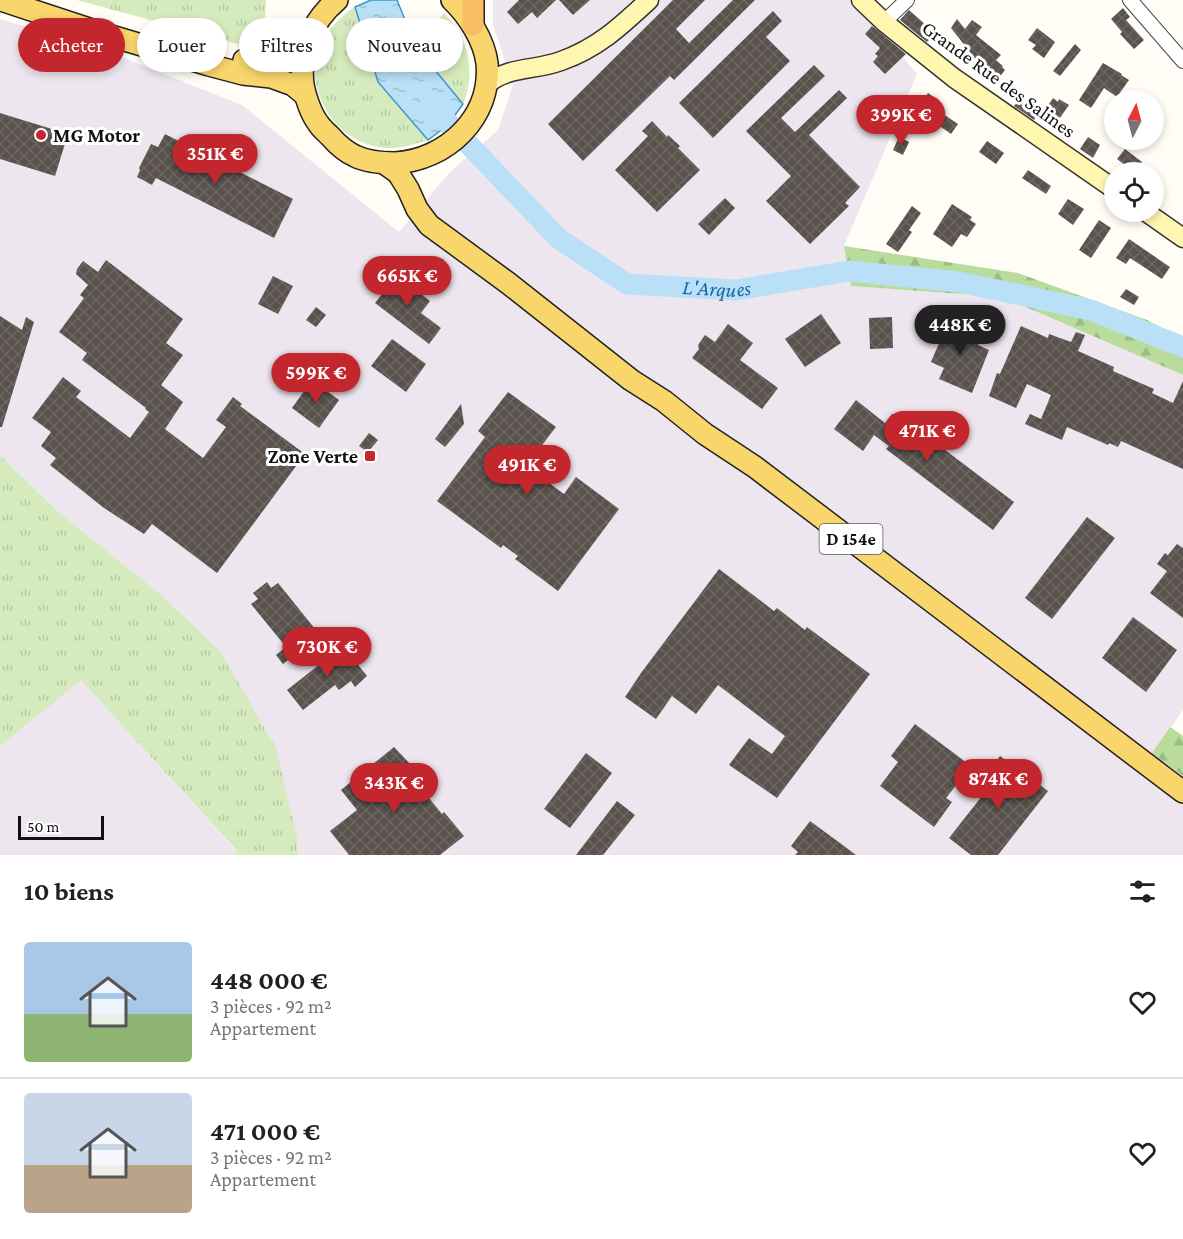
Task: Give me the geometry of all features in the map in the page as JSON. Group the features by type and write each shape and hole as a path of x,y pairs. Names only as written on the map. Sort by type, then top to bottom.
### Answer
{"highway":[{"path":"473,0 473,25"}],"main road":[{"path":"1,0 100,33 209,65 243,74 271,77 293,85 304,94"},
{"path":"6,0 77,14 239,59"},
{"path":"320,18 337,0"},
{"path":"302,72 304,94 317,123 354,156 384,163 406,162 431,154 451,143 472,121 486,85 487,64 484,51 473,25 452,0"},
{"path":"486,85 505,73 552,64 590,48 621,26 649,0"},
{"name":"Grande Rue des Salines","path":"861,0 884,22 954,78 1104,182"},
{"path":"484,51 497,61 519,69"},
{"name":"D 154e","path":"431,154 419,169 419,180 434,211 462,235 574,318 630,364 664,401"},
{"name":"D 154e","path":"384,163 398,173 417,209 429,225 508,282 631,380 755,467 1183,792"},
{"path":"1160,222 1183,238"}],"street":[{"path":"884,22 907,0"},
{"path":"1130,0 1183,61"}],"shaded area":[{"path":"493,0 854,0 917,74 844,246 852,286 1003,297 1183,375 1183,710 1153,753 1183,776 1183,855 298,855 297,838 159,593 57,511 0,455 0,19 18,24 18,72 125,72 125,59 137,63 137,72 159,72 242,105 399,232 449,173 498,130 513,85 493,25"},
{"path":"81,679 237,852 233,855 0,855 0,746"}],"green space":[{"path":"77,0 266,0 265,18 239,18 239,44 227,41 227,18 143,18"},
{"path":"355,7 358,18 346,18 346,72 375,72 378,82 428,140 397,148 378,147 349,135 337,125 328,112 316,84 315,72 334,72 334,25"},
{"path":"463,40 468,58 469,77 463,104 437,72 463,72"},
{"path":"844,246 1018,273 1147,320 1183,339 1183,375 1003,297 851,286"},
{"path":"0,455 57,511 159,593 220,651 276,748 297,838 298,855 233,855 237,851 81,680 0,746"},
{"path":"1170,727 1183,736 1183,776 1152,753"}],"water":[{"path":"371,0 397,0 404,18 358,18 355,7"},
{"path":"375,72 437,72 463,104 448,125 428,140 378,82"}],"building":[{"path":"519,0 556,0 537,18 532,12 518,24 507,12"},
{"path":"559,0 590,0 573,15"},
{"path":"673,0 705,0 676,29 689,43 733,0 755,0 674,80 670,76 583,161 548,124"},
{"path":"1123,8 1130,17 1126,20 1144,40 1134,49 1120,34 1122,32 1111,19"},
{"path":"909,10 935,33 927,42 900,20"},
{"path":"773,11 782,21 766,37 790,61 713,138 679,103"},
{"path":"957,19 965,29 972,20 982,27 976,35 1001,55 996,60 1005,70 998,79 995,76 992,81 972,66 977,61 951,28"},
{"path":"872,26 906,54 885,74 873,62 880,48 865,34"},
{"path":"1037,28 1055,42 1044,58 1032,49 1036,45 1028,40"},
{"path":"1075,44 1081,50 1060,76 1053,71"},
{"path":"1103,63 1129,80 1122,90 1104,88 1091,108 1079,100"},
{"path":"814,65 825,76 781,118 795,132 839,90 847,98 809,135 860,187 845,203 849,206 810,244 766,201 791,176 746,131"},
{"path":"928,93 939,101 934,108 958,124 951,134 928,118 922,126 911,119"},
{"path":"1053,98 1069,105 1053,128 1039,119"},
{"path":"1019,100 1038,114 1034,120 1014,106"},
{"path":"0,113 68,134 55,176 0,159"},
{"path":"652,121 667,137 668,135 680,146 678,148 700,170 657,212 615,170 648,136 642,131"},
{"path":"165,134 293,199 274,238 156,178 152,185 137,177 151,144 158,147"},
{"path":"899,137 909,142 903,155 893,150"},
{"path":"1088,137 1100,145 1093,158 1080,149"},
{"path":"987,141 1004,153 996,164 979,152"},
{"path":"1126,150 1142,162 1121,162 1117,159"},
{"path":"1028,170 1051,186 1046,194 1022,178"},
{"path":"725,198 735,208 709,235 698,224"},
{"path":"1068,199 1084,209 1073,225 1058,214"},
{"path":"952,204 972,217 970,220 976,224 967,237 961,234 952,247 933,234"},
{"path":"912,206 921,213 909,230 912,232 898,252 886,244"},
{"path":"1099,220 1111,228 1091,258 1079,250"},
{"path":"1129,239 1170,267 1162,279 1130,258 1126,264 1116,258"},
{"path":"106,260 183,319 166,343 183,355 161,385 183,402 165,429 203,458 226,427 216,420 233,397 242,404 240,406 305,454 217,573 152,524 144,534 104,508 50,465 56,458 41,446 51,432 32,418 63,377 81,391 76,397 130,438 149,412 82,360 87,353 59,332 84,298 80,295 88,285 76,274 77,269 83,261 98,272"},
{"path":"389,269 430,301 421,313 441,328 429,344 375,303 387,288 380,283"},
{"path":"273,276 293,286 278,314 258,304"},
{"path":"1126,289 1139,297 1134,305 1120,297"},
{"path":"316,307 326,315 316,327 306,320"},
{"path":"821,314 841,343 805,367 785,339"},
{"path":"951,315 964,321 960,331 980,339 978,345 989,350 972,393 939,379 944,368 931,362"},
{"path":"0,316 22,330 26,317 34,322 2,427 0,427"},
{"path":"892,317 893,348 870,349 869,318"},
{"path":"728,324 753,343 740,360 778,388 762,409 692,358 705,335 715,342"},
{"path":"1021,326 1048,338 1049,334 1071,342 1076,332 1085,335 1078,351 1114,367 1113,371 1154,389 1152,393 1173,403 1183,381 1183,469 1121,441 1118,447 1109,443 1108,445 1067,427 1062,440 1025,424 1030,414 1041,419 1051,395 1027,384 1016,408 989,396 997,373 1000,374"},
{"path":"392,339 426,364 406,392 371,366"},
{"path":"312,380 339,400 319,428 292,408"},
{"path":"508,392 556,427 539,449 562,466 549,483 564,494 576,477 619,509 558,591 515,559 518,556 503,545 501,548 437,501 485,437 478,431"},
{"path":"856,400 885,423 892,414 898,419 900,416 1014,502 993,530 886,449 889,446 874,435 863,451 834,429"},
{"path":"461,404 464,424 445,447 435,439"},
{"path":"369,433 378,440 368,452 359,446"},
{"path":"1087,517 1115,538 1052,619 1025,598"},
{"path":"1177,544 1183,548 1183,618 1150,593 1167,571 1157,564 1165,553 1168,555"},
{"path":"719,569 774,611 777,608 805,630 807,627 870,674 777,798 729,765 749,738 772,754 785,736 718,685 696,714 672,696 656,719 625,697"},
{"path":"267,582 271,588 278,583 320,635 283,664 276,655 286,647 251,604 258,599 253,593"},
{"path":"1133,617 1177,650 1146,692 1102,658"},
{"path":"343,646 367,676 355,687 351,681 339,690 335,685 303,710 287,690"},
{"path":"915,724 971,766 946,798 952,802 934,827 880,786 898,762 891,756"},
{"path":"394,747 429,789 424,792 464,836 440,855 349,855 330,831 357,810 341,790"},
{"path":"586,753 612,773 570,828 544,809"},
{"path":"1000,756 1048,791 998,855 971,855 949,838 982,796 974,791"},
{"path":"617,801 635,815 603,855 576,855"},
{"path":"810,821 856,855 795,855 798,852 791,846"}],"waterway":[{"name":"L'Arques","path":"430,104 559,239 627,284 736,290 849,271 959,282 1091,310 1183,347"}],"place":[{"name":"MG Motor","path":"41,135"},
{"name":"Zone Verte","path":"370,456"}]}
